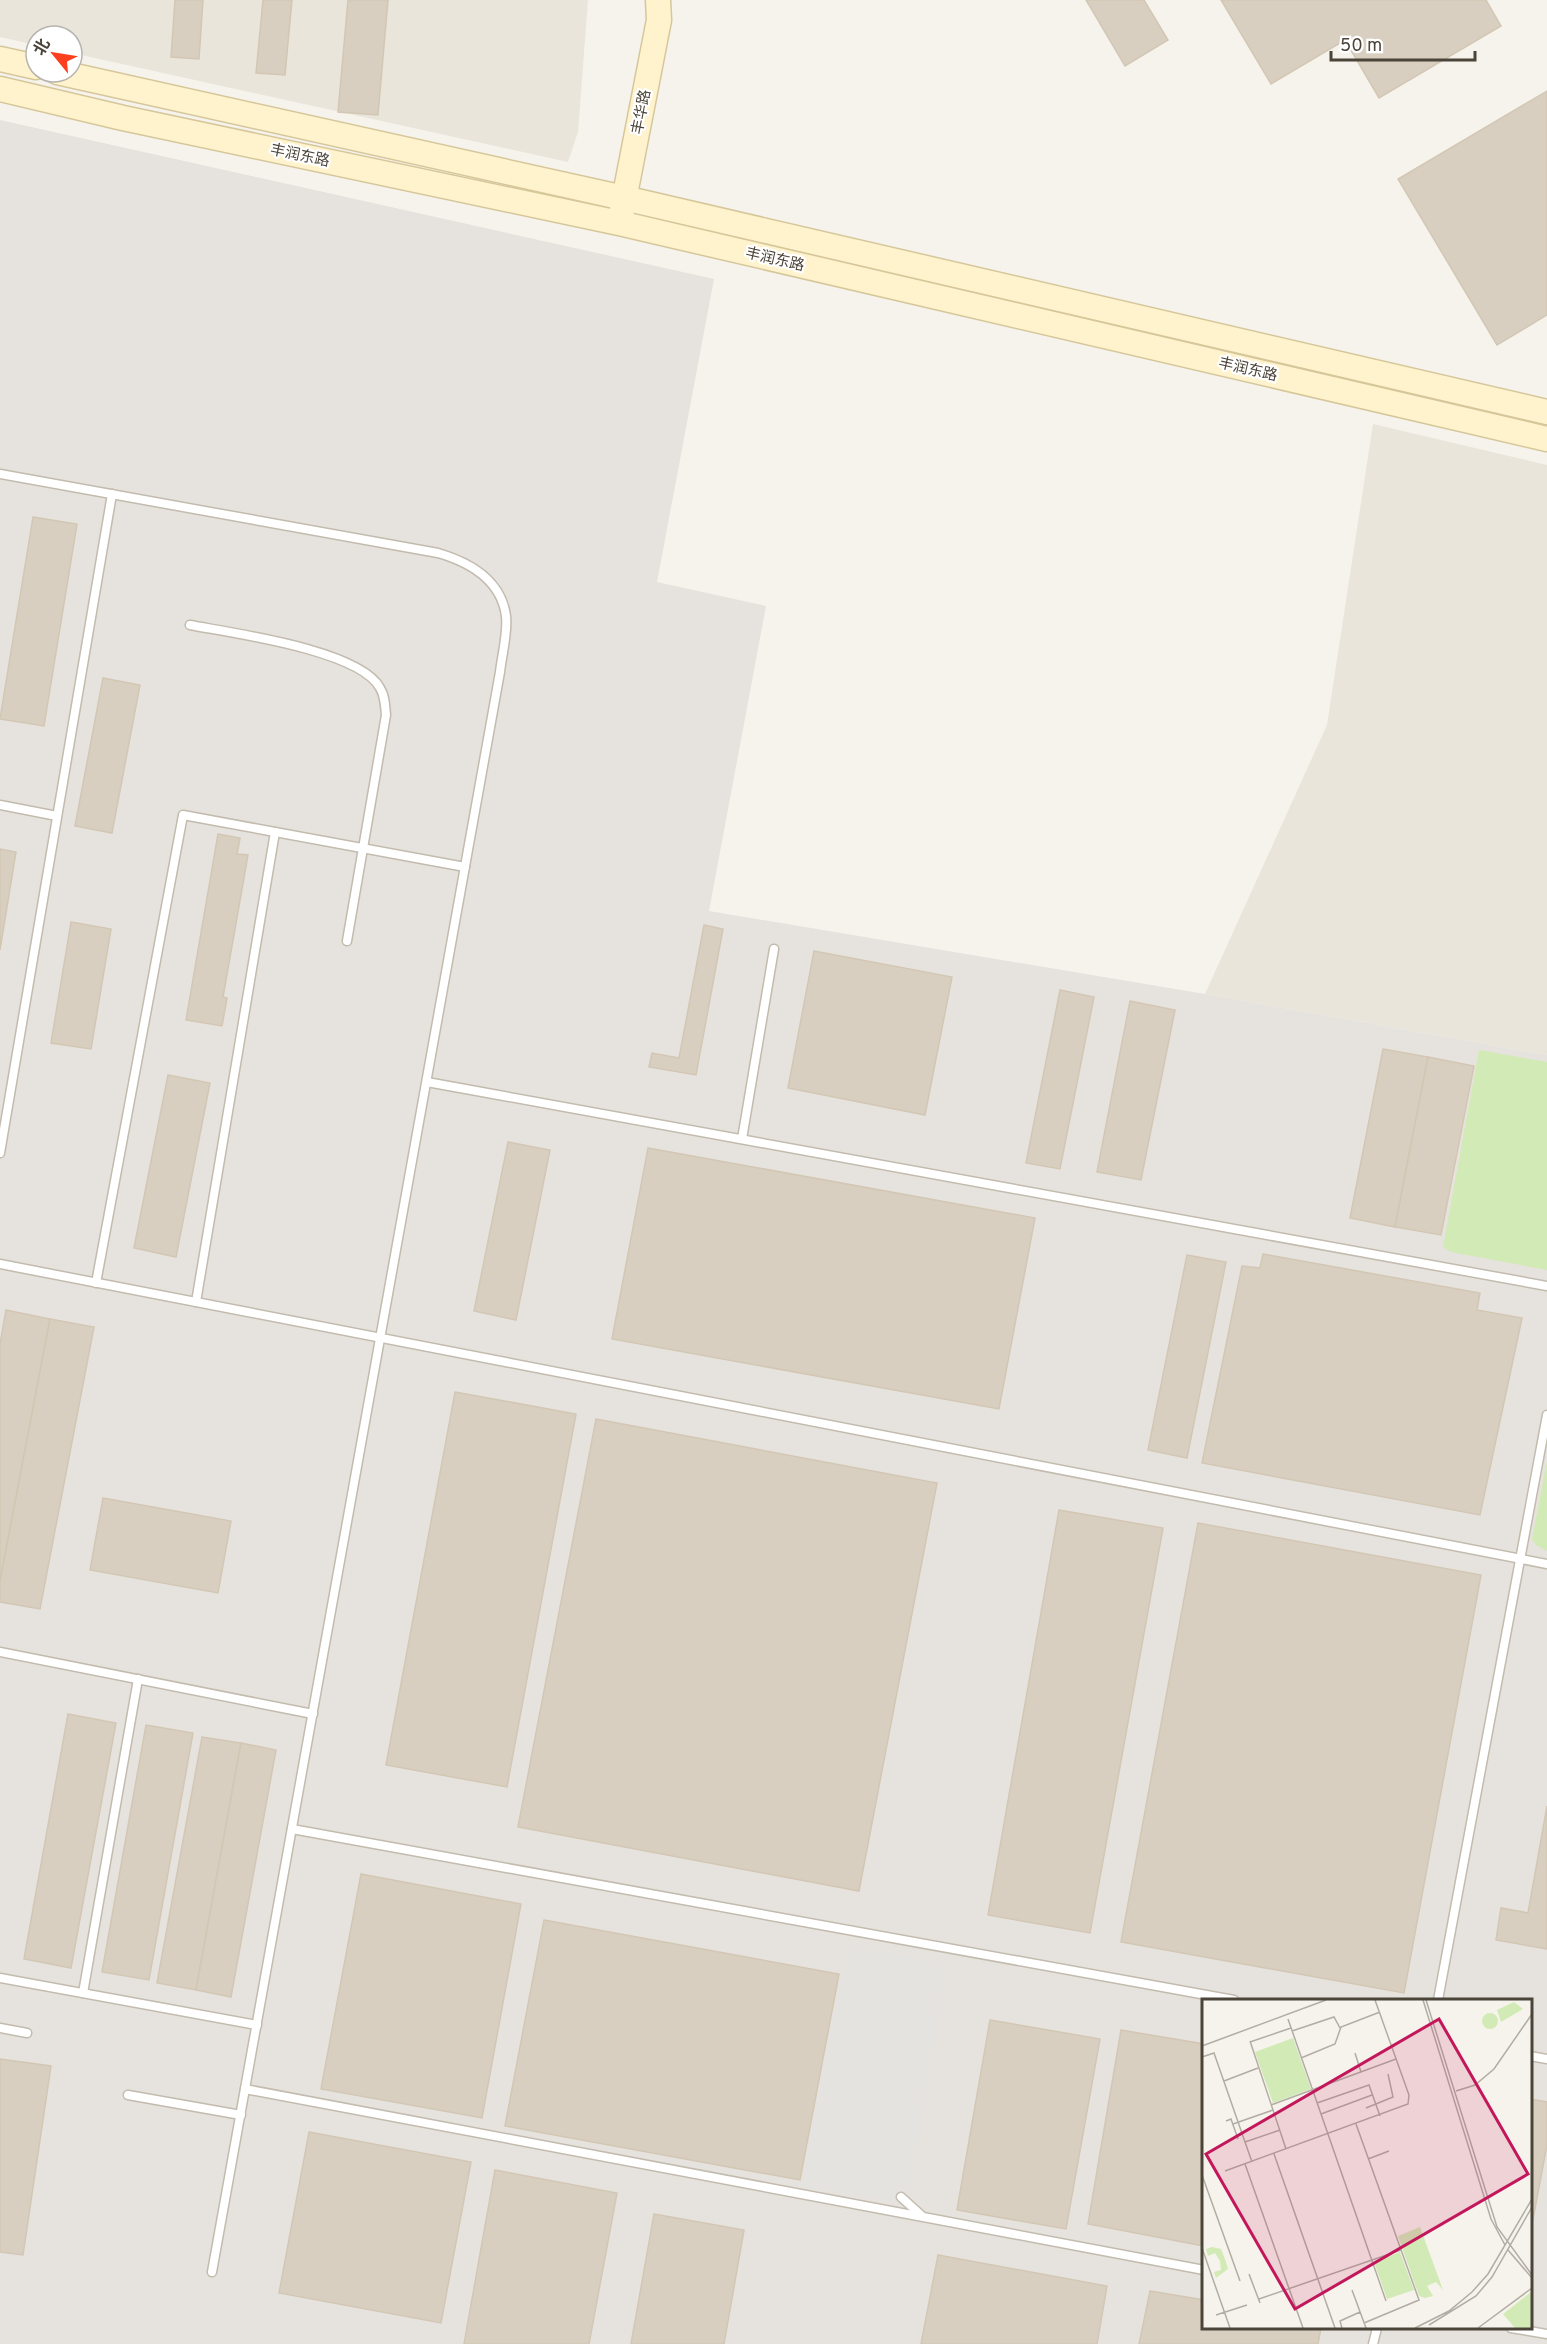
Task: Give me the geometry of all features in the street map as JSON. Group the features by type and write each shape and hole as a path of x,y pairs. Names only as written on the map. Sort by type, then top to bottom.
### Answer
{"street":[{"name":"丰华路","path":"611,221 646,18 645,0"},
{"name":"丰华路","path":"616,196 659,20 658,0"},
{"path":"0,59 24,64"},
{"name":"丰润东路","path":"84,78 616,196 1547,412"},
{"name":"丰润东路","path":"0,89 611,221 1547,439"}],"lane":[{"path":"0,474 438,553 458,559 483,574 503,602 506,618 500,672 212,2272"},
{"path":"0,1153 112,494"},
{"path":"190,625 337,657 364,672 380,687 386,715 347,940"},
{"path":"0,805 57,816"},
{"path":"96,1283 183,815 465,867"},
{"path":"196,1302 275,832"},
{"path":"742,1139 774,949"},
{"path":"427,1082 1547,1286"},
{"path":"0,1264 1547,1564"},
{"path":"1438,1999 1547,1415"},
{"path":"0,1652 313,1714"},
{"path":"83,1993 138,1679"},
{"path":"292,1829 1223,1999"},
{"path":"0,1978 257,2025"},
{"path":"0,2028 27,2033"},
{"path":"1532,2056 1547,2059"},
{"path":"245,2090 1202,2270"},
{"path":"128,2095 241,2115"},
{"path":"901,2197 922,2217"},
{"path":"1373,2344 1377,2329"},
{"path":"1517,2329 1547,2334"}],"shaded area":[{"path":"0,0 588,0 578,132 568,162 84,56 84,24 24,24 24,42 0,37"},
{"path":"0,120 714,279 657,582 766,606 709,911 1205,994 1547,1055 1547,2344 0,2344"},
{"path":"1373,424 1547,465 1547,1055 1205,994 1327,725"},
{"path":"847,1945 947,1963 909,2190 894,2201 800,2187"}],"green space":[{"path":"1479,1050 1547,1062 1547,1270 1451,1252 1443,1247"},
{"path":"1547,1461 1547,1551 1536,1545 1532,1539"}],"building":[{"path":"175,0 203,0 199,59 171,57"},
{"path":"263,0 292,0 285,75 256,73"},
{"path":"348,0 388,0 378,115 338,112"},
{"path":"1086,0 1144,0 1168,40 1125,66"},
{"path":"1221,0 1486,0 1501,26 1379,98 1345,40 1271,84"},
{"path":"1547,91 1547,315 1497,345 1398,179"},
{"path":"33,517 77,524 44,726 0,719"},
{"path":"103,678 140,685 112,833 75,826"},
{"path":"218,834 240,838 237,854 248,855 223,997 227,998 222,1026 186,1020"},
{"path":"0,849 16,852 0,950"},
{"path":"71,922 111,929 91,1049 51,1043"},
{"path":"704,925 723,929 696,1075 649,1067 652,1053 679,1058"},
{"path":"814,951 952,977 925,1115 788,1088"},
{"path":"1060,990 1094,997 1060,1169 1026,1163"},
{"path":"1130,1001 1175,1010 1141,1180 1097,1172"},
{"path":"1383,1049 1428,1057 1395,1227 1350,1218"},
{"path":"1428,1057 1474,1066 1441,1235 1395,1227"},
{"path":"168,1075 210,1083 176,1257 134,1248"},
{"path":"508,1142 550,1150 516,1320 474,1311"},
{"path":"648,1148 1035,1218 999,1409 612,1339"},
{"path":"1263,1254 1480,1293 1477,1310 1522,1318 1480,1515 1202,1463 1242,1266 1260,1268"},
{"path":"1187,1255 1226,1262 1187,1458 1148,1450"},
{"path":"6,1310 50,1319 0,1581 0,1344"},
{"path":"50,1319 94,1327 40,1609 0,1602 0,1581"},
{"path":"455,1392 576,1414 507,1787 386,1765"},
{"path":"596,1419 937,1483 859,1891 518,1827"},
{"path":"103,1498 231,1521 218,1593 90,1570"},
{"path":"1059,1510 1163,1528 1090,1933 988,1915"},
{"path":"1198,1523 1481,1575 1404,1993 1121,1942"},
{"path":"68,1714 116,1723 71,1968 24,1959"},
{"path":"146,1725 193,1733 149,1980 102,1972"},
{"path":"202,1737 241,1743 196,1990 157,1983"},
{"path":"241,1743 276,1750 231,1997 196,1990"},
{"path":"1547,1806 1547,1949 1496,1940 1501,1908 1528,1913"},
{"path":"361,1874 521,1904 482,2118 321,2089"},
{"path":"544,1920 839,1974 800,2180 505,2126"},
{"path":"990,2020 1100,2039 1066,2229 957,2210"},
{"path":"1121,2030 1202,2044 1202,2246 1088,2224"},
{"path":"0,2059 51,2066 23,2255 0,2252"},
{"path":"1532,2099 1547,2102 1547,2145 1532,2224"},
{"path":"309,2132 471,2162 441,2323 279,2293"},
{"path":"495,2170 617,2193 589,2344 464,2344"},
{"path":"654,2214 744,2230 724,2344 631,2344"},
{"path":"938,2255 1107,2286 1097,2344 921,2344"},
{"path":"1150,2291 1202,2300 1202,2329 1321,2329 1318,2344 1139,2344"}]}
